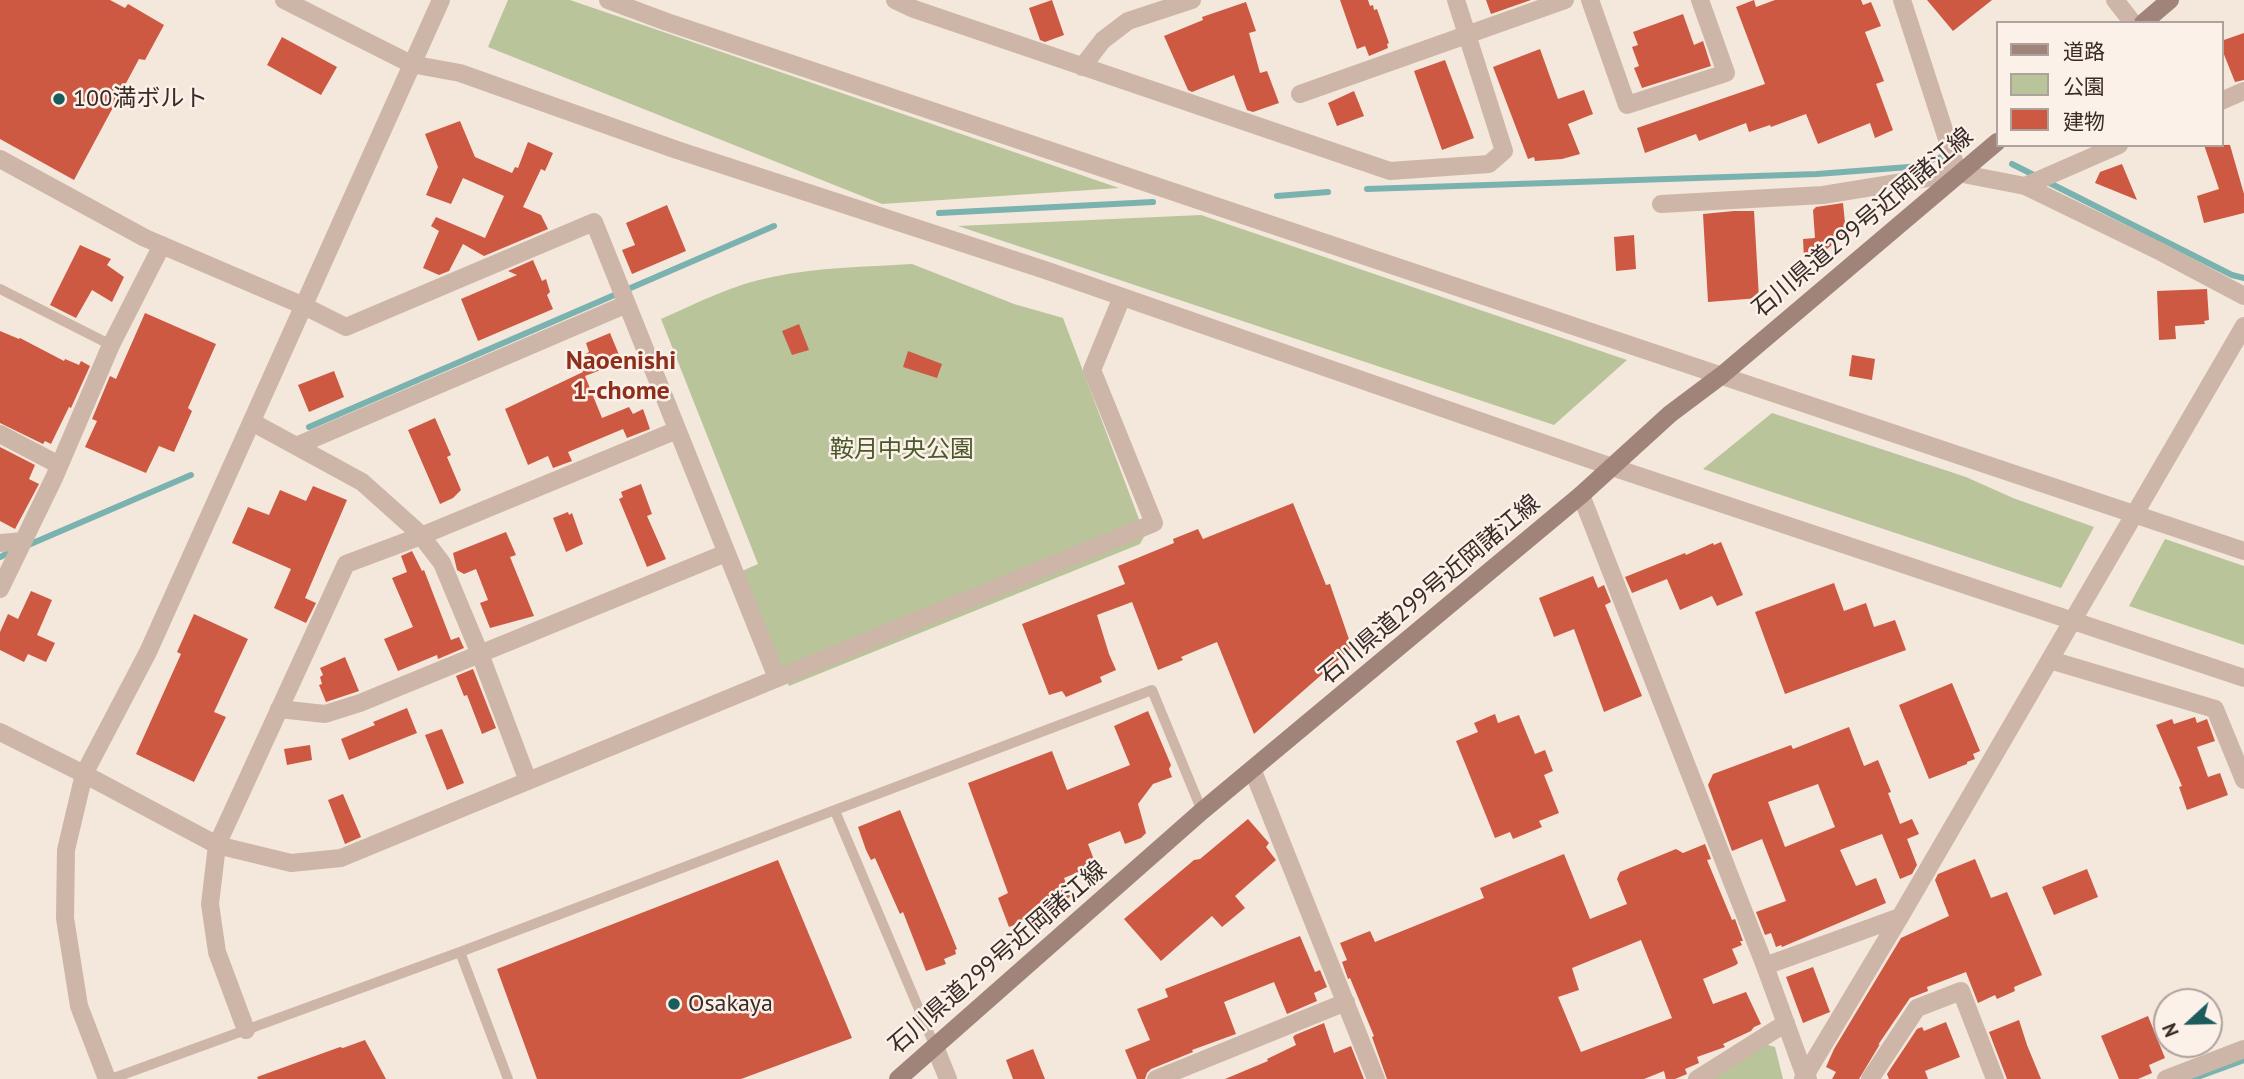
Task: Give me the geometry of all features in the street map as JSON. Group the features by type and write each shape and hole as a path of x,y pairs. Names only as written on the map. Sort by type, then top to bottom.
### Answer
{"main road":[{"path":"2145,21 2170,0"},
{"name":"石川県道299号近岡諸江線","path":"898,1079 1202,811 1581,495 1670,414 1722,374 1996,143"}],"street":[{"path":"284,0 411,64 460,73 677,150 1122,297 1612,467 2244,678"},
{"path":"109,1079 79,1006 65,918 66,850 85,774 148,652 441,0"},
{"path":"608,0 2244,551"},
{"path":"894,0 1390,171 1489,164 1504,151 1456,0"},
{"path":"1082,67 1103,40 1128,21 1192,0"},
{"path":"1300,94 1565,0"},
{"path":"1590,0 1627,104 1726,73 1700,0"},
{"path":"1902,0 1958,173"},
{"path":"2115,0 2131,21"},
{"path":"2223,100 2244,91"},
{"path":"2030,184 2114,147"},
{"path":"0,159 162,245 346,327 594,222 777,678"},
{"path":"1661,204 1823,195 1958,173 2030,184 2244,296"},
{"path":"0,589 59,465 111,345 162,245"},
{"path":"0,732 217,845 291,863 341,858 1154,523 1092,370 1122,297"},
{"path":"296,446 626,304"},
{"path":"1805,1078 2244,326"},
{"path":"252,422 362,482 421,536 442,563 528,781"},
{"path":"246,1030 218,952 210,904 217,845 346,564 421,536 677,430"},
{"path":"0,435 59,465"},
{"path":"1581,495 1765,966 1805,1078"},
{"path":"0,543 25,537"},
{"path":"279,709 325,714 360,703 726,553"},
{"path":"2050,660 2215,709 2244,780"},
{"path":"1253,771 1376,1079"},
{"path":"1765,966 1900,917"},
{"path":"1870,1079 1917,1009 1961,991 1994,1079"},
{"path":"1156,1079 1346,1002"},
{"path":"1697,1079 1786,1023"},
{"path":"935,1047 948,1079"},
{"path":"2166,1079 2244,1049"}],"lane":[{"path":"0,289 111,345"},
{"path":"109,1079 460,952 1152,690 1202,811"},
{"path":"835,811 935,1047"},
{"path":"460,952 508,1079"}],"green space":[{"path":"508,0 570,0 1119,188 882,204 488,47"},
{"path":"1201,215 1627,360 1554,425 958,226"},
{"name":"鞍月中央公園","path":"912,264 1014,304 1063,318 1145,535 1140,544 789,686 742,571 758,564 661,319 758,280 824,269"},
{"path":"1772,413 1966,477 2013,498 2094,527 2061,588 1703,469"},
{"path":"2165,539 2244,566 2244,645 2129,606"},
{"path":"1761,1043 1775,1047 1783,1079 1711,1079"}],"building":[{"name":"100満ボルト","path":"0,0 110,0 125,8 128,4 164,25 145,60 139,59 74,180 0,139"},
{"path":"1052,0 1064,35 1045,42 1040,40 1029,8"},
{"path":"1340,0 1368,0 1374,10 1377,9 1389,43 1388,48 1369,56 1365,46 1357,49"},
{"path":"1486,0 1531,0 1491,14"},
{"path":"1754,0 1756,7 1775,0 1861,0 1863,5 1871,2 1881,26 1865,32 1884,81 1876,84 1893,130 1875,138 1870,123 1818,144 1806,114 1749,132 1746,123 1699,141 1696,134 1645,153 1637,128 1765,84 1736,7"},
{"path":"1927,0 1992,0 1953,31"},
{"path":"1246,2 1256,31 1249,33 1260,73 1267,71 1279,103 1253,112 1247,110 1234,75 1192,92 1188,90 1164,36 1203,20 1202,17"},
{"path":"1683,14 1694,45 1703,41 1711,66 1642,88 1634,68 1639,66 1632,47 1638,45 1633,32"},
{"path":"2244,33 2244,80 2235,82 2223,52 2223,40"},
{"path":"282,37 337,67 321,95 267,65"},
{"path":"1540,49 1558,99 1584,90 1593,114 1568,124 1580,154 1562,159 1528,159 1493,67"},
{"path":"1445,60 1474,138 1442,150 1414,71"},
{"path":"1354,91 1364,116 1337,126 1328,103"},
{"path":"460,121 475,157 512,173 515,167 518,168 528,142 553,153 545,171 541,169 523,207 541,215 548,229 484,256 463,244 449,271 439,275 423,268 439,231 431,226 436,217 485,238 504,196 463,178 451,204 426,195 438,167 425,134"},
{"path":"2230,145 2244,194 2244,213 2204,223 2197,196 2219,189 2205,147"},
{"path":"2122,164 2137,200 2095,183 2100,172"},
{"path":"1843,203 1846,233 1820,255 1820,258 1804,259 1803,239 1815,238 1813,210 1816,207"},
{"path":"667,205 686,251 632,274 622,250 635,245 626,223"},
{"path":"1754,211 1759,298 1708,302 1703,214"},
{"path":"1634,235 1636,269 1616,271 1614,237"},
{"path":"80,245 111,259 107,265 124,277 112,302 92,290 76,318 50,305"},
{"path":"533,260 542,281 546,279 550,292 547,295 553,309 478,341 461,299 517,275 508,271"},
{"path":"2207,289 2209,320 2204,321 2205,324 2175,326 2176,339 2159,340 2157,291"},
{"path":"145,313 216,344 188,408 192,411 174,452 159,446 146,473 85,447 97,421 92,419 110,376 116,379"},
{"path":"799,324 809,350 792,355 782,331"},
{"path":"0,331 20,338 64,361 65,359 79,365 81,361 90,366 51,444 45,441 43,444 0,423"},
{"path":"610,333 622,362 585,376 602,418 629,407 633,414 643,409 650,429 627,438 623,429 568,452 572,461 553,468 548,456 528,465 505,409 583,372 576,359 589,352 586,343"},
{"path":"908,351 942,364 937,378 903,367"},
{"path":"1852,355 1875,359 1872,380 1849,376"},
{"path":"334,371 344,397 309,412 298,385"},
{"path":"435,418 451,455 447,457 461,490 453,498 440,504 408,430"},
{"path":"0,447 35,465 29,479 39,484 15,529 0,521"},
{"path":"641,484 652,514 647,516 666,559 647,567 619,499 623,497 621,492"},
{"path":"313,486 347,500 305,598 316,603 306,623 274,608 291,569 232,543 248,507 269,515 280,490 306,501"},
{"path":"1293,503 1326,585 1330,584 1352,648 1254,734 1217,642 1158,670 1132,602 1097,615 1116,670 1100,677 1102,682 1066,697 1062,691 1049,695 1022,624 1125,584 1118,566 1174,543 1173,539 1198,529 1203,539"},
{"path":"568,512 569,515 572,513 583,544 566,552 553,518"},
{"path":"506,532 516,555 510,557 534,616 490,628 480,603 488,600 476,569 464,574 457,570 453,553"},
{"path":"1721,542 1743,595 1717,606 1712,596 1680,610 1667,579 1632,593 1625,577"},
{"path":"412,551 422,571 424,570 451,640 459,637 464,648 438,659 437,655 398,671 384,639 413,627 392,578 407,572 401,556"},
{"path":"1593,576 1598,588 1604,585 1611,602 1605,605 1642,696 1604,712 1574,629 1554,637 1539,598"},
{"path":"1834,583 1844,611 1866,603 1874,627 1895,620 1906,650 1785,694 1755,612"},
{"path":"31,591 52,600 37,635 55,643 46,662 28,654 24,662 0,650 0,632 8,614 18,619"},
{"path":"194,614 248,639 214,712 226,717 194,782 136,754 181,654 177,652"},
{"path":"345,657 359,691 326,702 319,685 322,684 320,677 323,675 320,668"},
{"path":"473,669 496,728 482,734 467,695 464,696 456,676"},
{"path":"1952,683 1980,751 1973,754 1975,759 1967,764 1929,779 1899,705"},
{"path":"407,708 417,733 349,760 341,739"},
{"path":"1148,711 1171,765 1169,769 1172,777 1153,784 1138,804 1146,833 1141,838 1125,844 1120,831 1088,844 1096,865 1064,878 1071,896 1052,911 1009,927 998,898 1008,893 968,783 1052,751 1067,790 1130,765 1114,726"},
{"path":"1495,714 1498,723 1519,715 1535,754 1545,750 1553,771 1544,775 1559,813 1539,821 1542,827 1513,839 1510,832 1495,838 1456,741 1478,732 1474,723"},
{"path":"2195,717 2197,723 2207,719 2215,741 2197,747 2208,777 2220,773 2228,795 2187,810 2179,787 2182,786 2156,725 2172,719 2174,724"},
{"path":"1849,727 1864,766 1878,760 1900,824 1912,819 1919,834 1907,839 1917,865 1912,874 1900,879 1882,834 1840,850 1856,886 1876,878 1886,903 1782,947 1776,947 1771,933 1765,935 1756,912 1786,901 1762,839 1732,851 1708,785 1713,774 1791,745 1793,749","holes":["1818,784 1835,827 1785,847 1768,802"]},
{"path":"442,729 464,783 447,790 425,735"},
{"path":"310,745 312,760 287,765 284,749"},
{"path":"343,794 361,837 345,844 328,800"},
{"path":"900,810 957,949 956,954 944,959 946,964 926,971 903,912 900,914 875,858 871,860 858,827"},
{"path":"1248,819 1269,843 1266,847 1276,860 1235,896 1245,908 1222,927 1212,916 1161,961 1124,919"},
{"path":"1705,844 1711,859 1707,860 1743,941 1740,941 1742,945 1732,949 1738,963 1736,965 1703,979 1713,1004 1746,992 1761,1024 1723,1044 1725,1047 1697,1057 1699,1063 1685,1069 1687,1074 1675,1079 1666,1079 1664,1071 1644,1079 1387,1079 1372,1037 1374,1036 1342,962 1347,960 1340,943 1370,931 1375,942 1484,898 1480,888 1564,854 1590,919 1627,904 1617,879 1620,872 1676,849 1683,853","holes":["1641,940 1672,1018 1581,1052 1558,997 1579,990 1572,968"]},
{"path":"1975,859 1991,898 2007,892 2042,975 2014,987 2015,991 1997,999 1995,995 1978,1003 1966,972 1927,987 1928,991 1910,998 1859,1079 1832,1079 1836,1072 1826,1067 1834,1049 1901,938 1949,916 1935,880 1938,874"},
{"name":"Osakaya","path":"778,860 852,1038 741,1079 537,1079 497,969"},
{"path":"2087,869 2098,897 2054,915 2042,887"},
{"path":"1300,936 1315,972 1320,970 1327,987 1314,993 1317,1001 1287,1014 1274,982 1224,1002 1236,1034 1192,1050 1193,1052 1151,1069 1145,1079 1137,1079 1125,1050 1150,1040 1137,1009 1168,997 1165,989"},
{"path":"1813,967 1830,1012 1803,1023 1786,977"},
{"path":"2148,1016 2153,1028 2153,1058 2165,1058 2149,1065 2152,1073 2138,1079 2119,1079 2101,1036"},
{"path":"2019,1020 2041,1079 2007,1079 1989,1032"},
{"path":"1946,1022 1960,1057 1925,1071 1928,1079 1889,1079 1887,1074 1917,1029 1922,1027 1924,1031"},
{"path":"1324,1023 1334,1053 1351,1046 1364,1079 1225,1079 1268,1061 1267,1059 1296,1045 1293,1037 1295,1035"},
{"path":"365,1040 386,1079 257,1077 340,1047"},
{"path":"1033,1049 1045,1079 1013,1079 1006,1060"}],"waterway":[{"path":"1367,189 1817,174 1909,167 1941,157"},
{"path":"2012,164 2232,275 2244,278"},
{"path":"1277,196 1328,192"},
{"path":"939,213 1153,202"},
{"path":"309,427 774,226"},
{"path":"26,546 191,475"},
{"path":"0,557 12,551"},
{"path":"2192,1079 2244,1060"}],"place":[{"name":"100満ボルト","path":"59,99"},
{"name":"Osakaya","path":"674,1004"}],"district":[{"name":"Naoenishi 1-chome","path":"621,377"}]}
